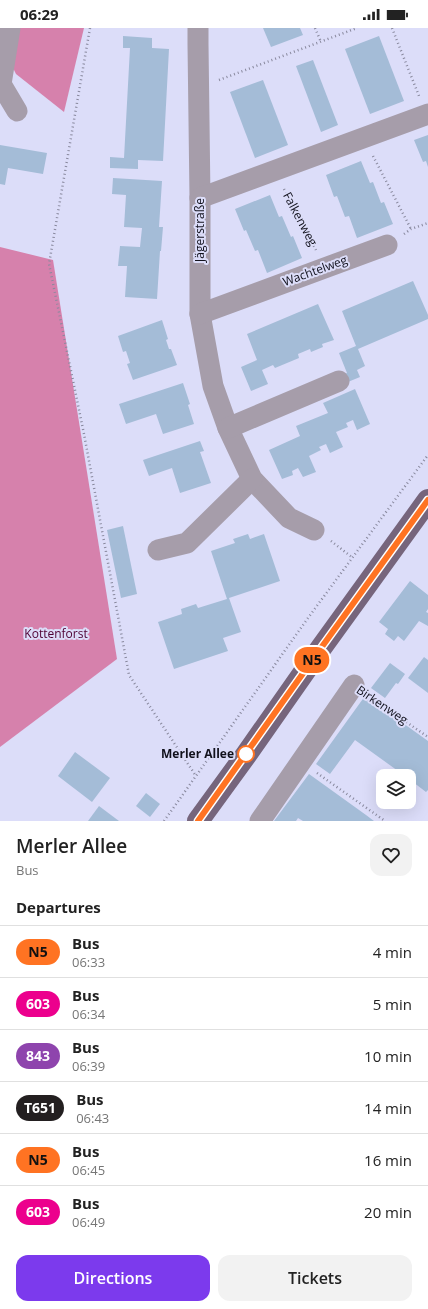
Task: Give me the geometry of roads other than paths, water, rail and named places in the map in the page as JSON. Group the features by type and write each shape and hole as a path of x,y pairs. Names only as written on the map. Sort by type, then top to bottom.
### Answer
{"main road":[{"path":"198,821 428,500"}],"street":[{"path":"10,28 1,84 17,112"},
{"name":"Jägerstraße","path":"198,28 200,314 213,386 228,428 252,479 289,518 314,530"},
{"path":"200,198 427,114"},
{"name":"Wachtelweg","path":"200,314 387,245"},
{"path":"228,428 339,381"},
{"path":"158,550 187,543 252,479"},
{"name":"Birkenweg","path":"260,821 300,761 354,685"}],"place":[{"name":"Merler Allee","path":"246,754"}],"park label":[{"name":"Kottenforst","path":"56,634"}]}
